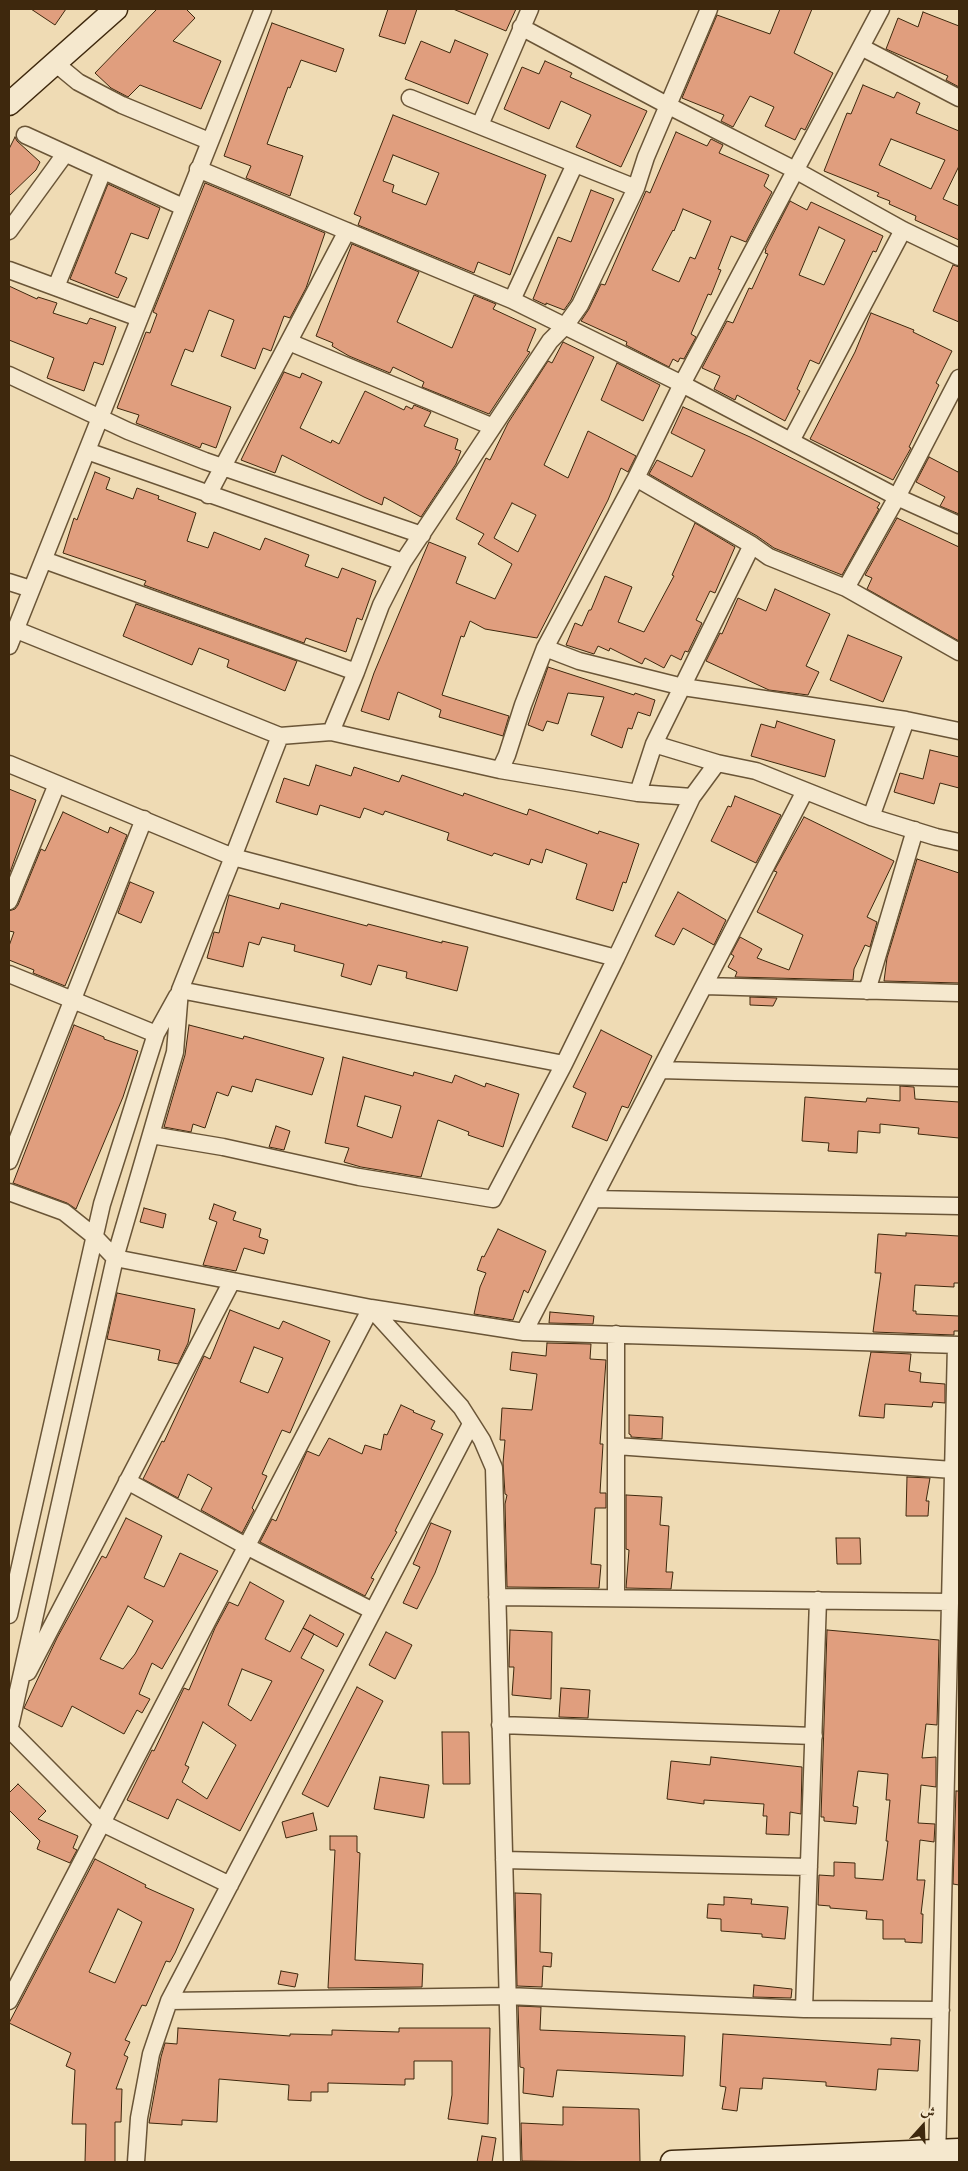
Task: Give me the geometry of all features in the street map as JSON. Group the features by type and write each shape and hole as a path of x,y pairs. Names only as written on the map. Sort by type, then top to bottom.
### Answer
{"street":[{"path":"9,104 116,9"},
{"path":"9,646 14,629 88,451 100,416 263,9"},
{"path":"480,125 530,9"},
{"path":"331,732 381,605 402,562 422,535 550,341 565,326 580,305 636,188 667,105 709,9"},
{"path":"500,770 545,648 636,478 682,384 881,9"},
{"path":"521,27 667,105 795,170 903,230 959,257"},
{"path":"861,47 959,98"},
{"path":"55,63 78,82 122,106 209,141"},
{"path":"410,98 636,188"},
{"path":"25,135 183,207"},
{"path":"9,231 65,154"},
{"path":"512,300 575,164"},
{"path":"198,169 512,300 682,384 897,497 959,525"},
{"path":"56,287 103,171"},
{"path":"791,441 903,230"},
{"path":"208,495 347,231"},
{"path":"9,270 139,318"},
{"path":"289,342 493,427"},
{"path":"9,374 128,431 223,467 422,535"},
{"path":"846,588 897,497 959,378"},
{"path":"88,451 402,562"},
{"path":"636,478 752,545 769,557 846,588 959,652"},
{"path":"638,793 654,744 752,545"},
{"path":"44,560 356,672"},
{"path":"9,582 31,589"},
{"path":"14,629 280,736 331,732 500,770 638,793 692,797"},
{"path":"545,648 579,662 683,686 906,720 959,731"},
{"path":"871,817 906,720"},
{"path":"9,1615 102,1204 156,1034 180,990 280,736"},
{"path":"654,744 717,763 756,771 871,817 959,842"},
{"path":"151,1135 223,1147 359,1177 494,1199 564,1064 692,797 717,763"},
{"path":"9,764 233,857 616,958"},
{"path":"9,901 56,784"},
{"path":"524,1332 805,791"},
{"path":"9,1161 144,819"},
{"path":"867,991 915,830"},
{"path":"9,974 156,1034"},
{"path":"704,986 959,993"},
{"path":"180,990 564,1064"},
{"path":"180,990 175,1052 115,1258 9,1730 102,1823 230,1885"},
{"path":"660,1070 959,1078"},
{"path":"9,1192 64,1212 94,1236 115,1258 371,1308 524,1332 958,1345 941,2010 945,2155 672,2162"},
{"path":"593,1199 959,1206"},
{"path":"18,1692 232,1281"},
{"path":"371,1308 461,1407 482,1440 494,1468 512,2162"},
{"path":"9,2001 371,1308"},
{"path":"616,1334 616,1598"},
{"path":"136,2162 139,2118 151,2054 169,2001 471,1424"},
{"path":"616,1446 954,1470"},
{"path":"127,1481 246,1546 373,1611"},
{"path":"497,1597 950,1602"},
{"path":"804,2009 818,1600"},
{"path":"500,1725 814,1736"},
{"path":"504,1860 809,1867"},
{"path":"169,2001 508,1996 804,2009 941,2010"}],"building":[{"path":"31,9 66,9 55,25"},
{"path":"157,9 186,9 195,18 173,41 221,61 201,109 140,85 128,97 111,88 95,73"},
{"path":"388,9 417,9 405,44 379,36"},
{"path":"453,9 516,9 506,31"},
{"path":"780,9 812,9 794,53 833,73 805,130 801,128 795,140 765,126 774,107 750,96 733,127 721,121 724,115 682,98 717,15 770,34"},
{"path":"923,12 959,26 959,87 946,80 948,76 886,49 898,18 918,27"},
{"path":"272,23 344,49 336,72 301,60 290,88 288,87 267,144 303,156 290,196 246,178 251,166 224,156"},
{"path":"455,40 488,54 468,104 405,79 421,41 450,53"},
{"path":"545,61 572,73 570,77 647,111 621,167 576,147 591,115 561,101 549,129 504,109 522,67 539,74"},
{"path":"863,85 894,98 897,92 920,103 916,113 959,131 959,166 943,199 959,206 959,240 915,220 916,216 889,204 890,201 877,196 879,193 824,171 847,113 851,114","holes":["891,139 945,160 931,189 879,165"]},
{"path":"393,115 546,175 510,275 478,262 474,273 358,225 361,217 354,214","holes":["393,155 439,173 426,205 392,192 394,185 383,181"]},
{"path":"676,132 707,146 711,139 723,145 719,153 769,175 764,186 772,192 746,242 731,236 718,269 721,270 711,295 708,294 691,334 696,337 684,359 680,358 678,362 673,359 669,367 626,345 627,342 581,321 601,284 605,285 646,191 650,193","holes":["683,209 711,221 695,259 690,257 679,282 652,270 674,231"]},
{"path":"15,137 40,162 36,170 9,196 9,149"},
{"path":"205,183 325,233 306,288 290,318 284,316 271,351 263,348 255,369 221,356 234,320 209,310 193,352 185,349 171,385 231,407 216,448 202,443 200,448 136,423 139,415 117,408 146,332 150,333 157,314 153,312"},
{"path":"108,184 160,208 148,239 131,233 115,273 127,278 118,298 70,279"},
{"path":"591,190 614,199 571,300 564,310 546,303 546,305 533,299 558,237 571,242"},
{"path":"790,201 807,210 811,202 883,236 876,252 873,251 819,364 810,360 797,389 800,391 785,421 737,395 735,400 714,389 720,376 702,368 727,321 733,323 749,288 752,289 768,254 765,253","holes":["819,227 845,240 824,285 799,275"]},
{"path":"352,244 419,272 397,322 452,348 474,295 496,304 493,309 536,329 527,351 530,352 489,414 422,387 424,382 393,367 390,373 349,356 332,346 333,343 316,336"},
{"path":"953,265 959,267 959,322 933,311"},
{"path":"9,286 37,299 38,297 57,303 53,313 87,324 90,318 116,327 103,365 94,362 84,391 47,378 54,358 9,340"},
{"path":"871,313 914,330 913,332 952,351 936,383 939,385 909,447 911,448 893,480 810,439 855,352"},
{"path":"563,342 594,357 544,465 568,478 588,431 636,456 628,472 621,468 608,500 537,638 485,629 470,621 464,637 461,636 442,695 509,716 503,736 439,717 441,710 398,692 389,720 361,711 374,673 429,542 466,557 456,583 495,599 512,564 478,544 484,534 456,519 486,458 490,460 508,423 548,361 552,363","holes":["512,503 536,515 518,552 494,538"]},
{"path":"617,363 660,385 643,421 601,400"},
{"path":"284,372 300,378 302,373 322,382 300,428 331,443 332,440 339,444 365,391 404,410 406,406 412,409 414,405 431,412 424,426 458,439 455,449 461,451 456,464 421,517 384,497 382,505 364,497 282,455 275,473 241,460"},
{"path":"683,407 750,437 880,503 877,508 879,509 842,575 774,548 757,536 649,474 657,460 692,477 705,450 671,433"},
{"path":"929,457 958,472 959,469 959,514 940,506 945,497 916,482"},
{"path":"95,472 110,478 106,489 133,499 137,488 159,496 158,499 196,513 187,541 208,548 214,532 260,550 265,538 309,555 305,566 338,578 342,568 376,581 362,620 357,618 346,652 306,638 304,643 144,585 146,581 63,553 74,518 77,520"},
{"path":"897,518 959,547 959,641 867,589 872,578 865,575"},
{"path":"695,523 735,547 715,593 710,591 696,620 702,623 688,652 685,651 681,660 671,655 664,668 645,658 642,664 610,648 609,651 598,646 594,654 566,645 575,623 582,626 605,576 632,587 618,622 644,632 674,576 672,575"},
{"path":"775,589 830,614 806,666 819,672 808,695 769,690 706,661 720,633 722,634 738,598 766,611"},
{"path":"136,604 297,661 285,691 227,667 229,660 199,648 192,665 123,636"},
{"path":"848,635 902,657 883,702 830,680"},
{"path":"548,667 655,700 650,716 638,712 632,729 628,728 622,748 591,735 604,697 568,693 558,724 547,721 543,731 528,725"},
{"path":"777,721 835,740 825,777 751,756 761,724 775,728"},
{"path":"930,750 959,757 959,788 940,783 934,804 894,792 900,773 923,779"},
{"path":"316,765 351,776 354,767 399,782 402,775 463,796 464,793 527,815 529,809 598,834 599,831 639,844 626,883 623,882 613,911 576,899 587,864 546,849 542,863 531,859 529,865 494,853 492,856 447,840 449,833 385,811 383,815 364,808 360,818 320,805 317,815 276,802 284,778 309,786"},
{"path":"9,789 36,800 9,875"},
{"path":"735,796 781,815 756,863 711,841 728,806 731,807"},
{"path":"63,812 108,833 110,827 127,835 65,986 33,973 34,970 9,960 9,946 14,932 9,931 9,911 15,909 18,905 41,849 45,851"},
{"path":"804,817 894,861 867,917 877,922 870,947 865,945 854,969 853,980 735,977 737,972 728,967 734,956 731,954 740,937 762,949 757,958 789,970 803,935 757,912 777,872 774,871"},
{"path":"917,859 959,873 959,983 884,981 887,958"},
{"path":"130,882 154,892 141,923 118,913"},
{"path":"678,892 726,920 714,945 683,928 674,945 655,936"},
{"path":"229,895 279,909 281,903 367,926 368,924 442,943 442,941 468,947 457,991 406,978 407,972 378,965 371,985 341,976 344,964 294,951 295,945 262,937 259,945 249,942 243,967 207,958 214,932 219,933"},
{"path":"750,997 777,998 773,1006 750,1005"},
{"path":"74,1025 104,1037 104,1039 138,1051 123,1097 76,1209 67,1203 13,1183"},
{"path":"189,1025 243,1039 244,1036 324,1058 312,1095 256,1079 252,1092 232,1086 228,1096 217,1092 205,1128 193,1124 191,1132 164,1127 185,1055"},
{"path":"601,1030 652,1056 628,1108 622,1106 607,1141 572,1127 586,1093 573,1087"},
{"path":"343,1057 413,1076 414,1072 452,1083 455,1075 485,1087 486,1083 519,1094 503,1147 468,1135 469,1132 438,1120 421,1177 361,1167 344,1162 349,1148 325,1143","holes":["365,1096 401,1106 392,1138 357,1126"]},
{"path":"900,1086 914,1087 915,1099 959,1102 959,1138 918,1134 919,1128 880,1124 880,1133 858,1131 857,1153 828,1151 829,1143 802,1141 805,1097 866,1102 867,1098 900,1101"},
{"path":"276,1126 290,1131 284,1150 269,1147"},
{"path":"214,1204 236,1212 233,1220 261,1229 259,1237 268,1240 264,1254 244,1248 236,1271 203,1265 217,1222 209,1219"},
{"path":"144,1208 166,1214 163,1228 140,1222"},
{"path":"498,1229 546,1251 528,1293 524,1290 513,1320 474,1314 480,1287 486,1273 477,1270 482,1256 484,1257"},
{"path":"906,1233 959,1236 959,1283 954,1283 954,1287 915,1285 913,1311 916,1311 916,1314 959,1316 959,1331 954,1331 954,1335 873,1332 881,1273 875,1273 878,1234 906,1236"},
{"path":"117,1293 195,1309 188,1343 178,1364 158,1360 160,1350 107,1339"},
{"path":"230,1310 279,1329 283,1321 330,1341 290,1433 282,1430 262,1474 267,1476 252,1508 254,1510 242,1533 201,1510 212,1488 188,1474 178,1498 143,1479 162,1441 164,1442 204,1356 210,1359","holes":["254,1347 283,1358 268,1393 240,1382"]},
{"path":"550,1312 594,1316 593,1324 549,1323"},
{"path":"547,1343 591,1344 590,1359 606,1360 600,1444 603,1444 600,1493 606,1493 606,1508 595,1508 591,1564 601,1565 599,1588 507,1587 505,1504 507,1495 505,1494 503,1463 505,1440 500,1440 502,1408 532,1410 537,1374 510,1370 512,1352 546,1356"},
{"path":"871,1352 911,1354 909,1371 921,1373 920,1382 945,1384 945,1403 933,1402 932,1407 885,1404 884,1418 859,1416"},
{"path":"401,1405 435,1421 431,1429 443,1434 395,1531 397,1532 371,1578 374,1579 365,1596 260,1542 272,1519 276,1521 307,1451 319,1456 329,1438 362,1454 365,1445 381,1450 384,1434 387,1435"},
{"path":"629,1415 663,1417 662,1439 631,1437 629,1434"},
{"path":"907,1477 930,1478 926,1501 929,1501 928,1516 906,1516"},
{"path":"626,1495 662,1497 660,1525 669,1526 666,1572 673,1572 671,1589 626,1588 629,1550 626,1549"},
{"path":"126,1518 162,1536 144,1578 164,1587 180,1553 218,1571 162,1669 152,1663 139,1694 150,1699 142,1713 137,1710 124,1734 72,1706 62,1727 24,1708 57,1638 102,1556 106,1558","holes":["128,1606 153,1621 135,1654 123,1669 100,1659"]},
{"path":"431,1523 451,1531 435,1573 417,1609 403,1603 420,1567 413,1564"},
{"path":"836,1538 860,1538 861,1564 837,1564"},
{"path":"250,1582 284,1601 265,1639 290,1652 303,1628 314,1634 301,1658 324,1670 240,1831 177,1799 168,1819 127,1800 152,1750 154,1751 184,1688 189,1690 215,1628 229,1602 238,1606","holes":["242,1669 272,1681 251,1721 228,1705","203,1722 236,1745 207,1799 182,1782 189,1767 185,1765"]},
{"path":"310,1615 344,1634 337,1647 303,1628"},
{"path":"510,1630 552,1632 551,1699 512,1695 514,1667 509,1667"},
{"path":"827,1630 939,1640 937,1725 926,1724 922,1758 936,1757 936,1787 921,1785 918,1823 935,1824 934,1842 920,1840 917,1880 925,1880 921,1914 923,1914 922,1943 905,1942 905,1939 883,1939 883,1920 866,1919 867,1911 830,1908 830,1906 818,1905 819,1875 834,1876 834,1862 855,1863 855,1878 883,1880 888,1841 886,1841 890,1800 886,1800 888,1774 858,1771 853,1806 858,1807 856,1824 824,1821 824,1817 821,1817"},
{"path":"386,1632 412,1645 395,1679 369,1665"},
{"path":"357,1687 383,1701 328,1807 302,1794"},
{"path":"561,1688 590,1690 588,1718 559,1717"},
{"path":"442,1732 469,1732 470,1784 443,1784"},
{"path":"711,1757 802,1767 801,1814 790,1812 789,1835 766,1834 767,1816 763,1816 764,1804 704,1800 704,1804 667,1799 671,1761 710,1765"},
{"path":"380,1777 429,1785 424,1818 374,1809"},
{"path":"18,1784 46,1811 38,1819 78,1836 73,1848 77,1850 70,1863 37,1849 40,1841 9,1810 9,1793"},
{"path":"956,1791 959,1791 959,1885 953,1884"},
{"path":"313,1813 317,1830 286,1838 282,1822"},
{"path":"330,1836 357,1836 357,1852 360,1853 355,1960 423,1964 422,1987 328,1988 335,1850 330,1850"},
{"path":"95,1859 146,1885 145,1887 194,1909 175,1953 170,1962 166,1961 146,2006 142,2005 125,2040 130,2042 124,2055 128,2057 116,2089 122,2089 121,2122 115,2122 115,2162 85,2162 86,2124 72,2124 75,2070 66,2066 71,2053 9,2023","holes":["118,1909 142,1922 115,1983 89,1972"]},
{"path":"515,1893 541,1894 540,1952 552,1953 551,1967 543,1966 542,1987 517,1986"},
{"path":"724,1897 752,1899 751,1904 788,1907 785,1939 762,1937 762,1934 721,1931 721,1919 707,1918 708,1904 724,1905"},
{"path":"281,1971 298,1974 295,1987 278,1984"},
{"path":"754,1985 792,1989 791,1998 753,1997"},
{"path":"518,2006 541,2007 540,2030 685,2036 683,2076 557,2070 553,2097 523,2093 524,2068 520,2067"},
{"path":"178,2028 290,2036 290,2034 332,2035 332,2030 399,2032 399,2028 490,2028 488,2124 448,2119 452,2095 452,2061 414,2061 414,2079 405,2079 405,2085 328,2083 328,2092 311,2092 311,2101 288,2100 289,2085 219,2079 217,2122 182,2120 182,2125 149,2123 165,2043 177,2044"},
{"path":"723,2034 891,2045 891,2038 920,2040 918,2071 878,2069 876,2090 826,2086 826,2082 763,2078 762,2089 740,2088 737,2111 722,2109 726,2087 720,2086"},
{"path":"563,2107 639,2109 640,2162 522,2161 521,2123 563,2125"},
{"path":"482,2136 496,2138 492,2162 477,2162"}]}
